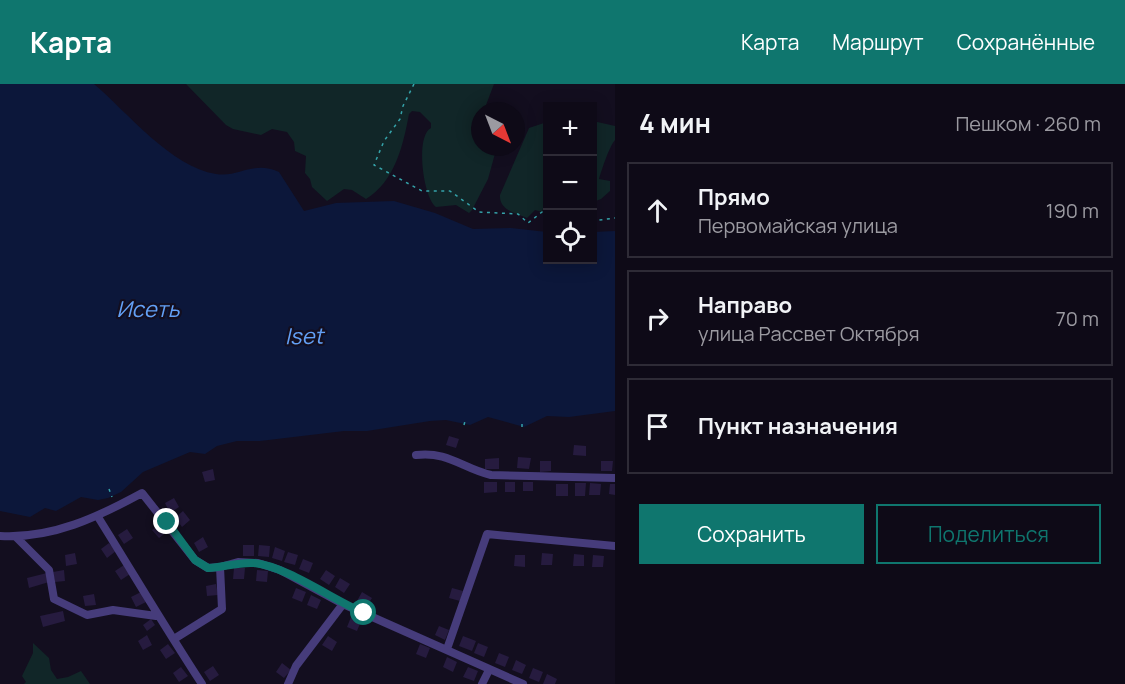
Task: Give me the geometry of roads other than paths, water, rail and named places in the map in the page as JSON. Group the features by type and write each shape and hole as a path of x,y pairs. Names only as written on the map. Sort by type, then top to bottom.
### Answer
{"street":[{"path":"416,455 429,453 448,456 478,472 491,475 615,478"},
{"path":"0,536 16,537 58,530 98,517 142,493 195,560 208,568 238,562 258,563 280,570 344,604 523,684"},
{"path":"98,517 148,597 156,616 174,639 202,684"},
{"path":"447,649 487,534 615,546"},
{"path":"16,537 49,570 54,599 58,603 87,615 113,610 156,616"},
{"path":"174,639 222,609 220,567"},
{"path":"288,684 296,666 344,604"},
{"path":"482,684 489,670"}],"water":[{"name":"Исеть","path":"0,84 94,84 166,150 199,169 224,175 254,168 279,172 304,211 336,203 394,201 435,213 473,229 511,228 543,232 543,264 597,264 597,232 615,231 615,411 569,417 547,416 524,427 488,417 470,425 446,420 430,421 367,431 237,441 217,446 205,454 190,452 143,472 121,492 108,498 98,500 81,497 56,511 45,508 30,517 0,511"}],"water label":[{"name":"Iset","path":"304,336"}]}
